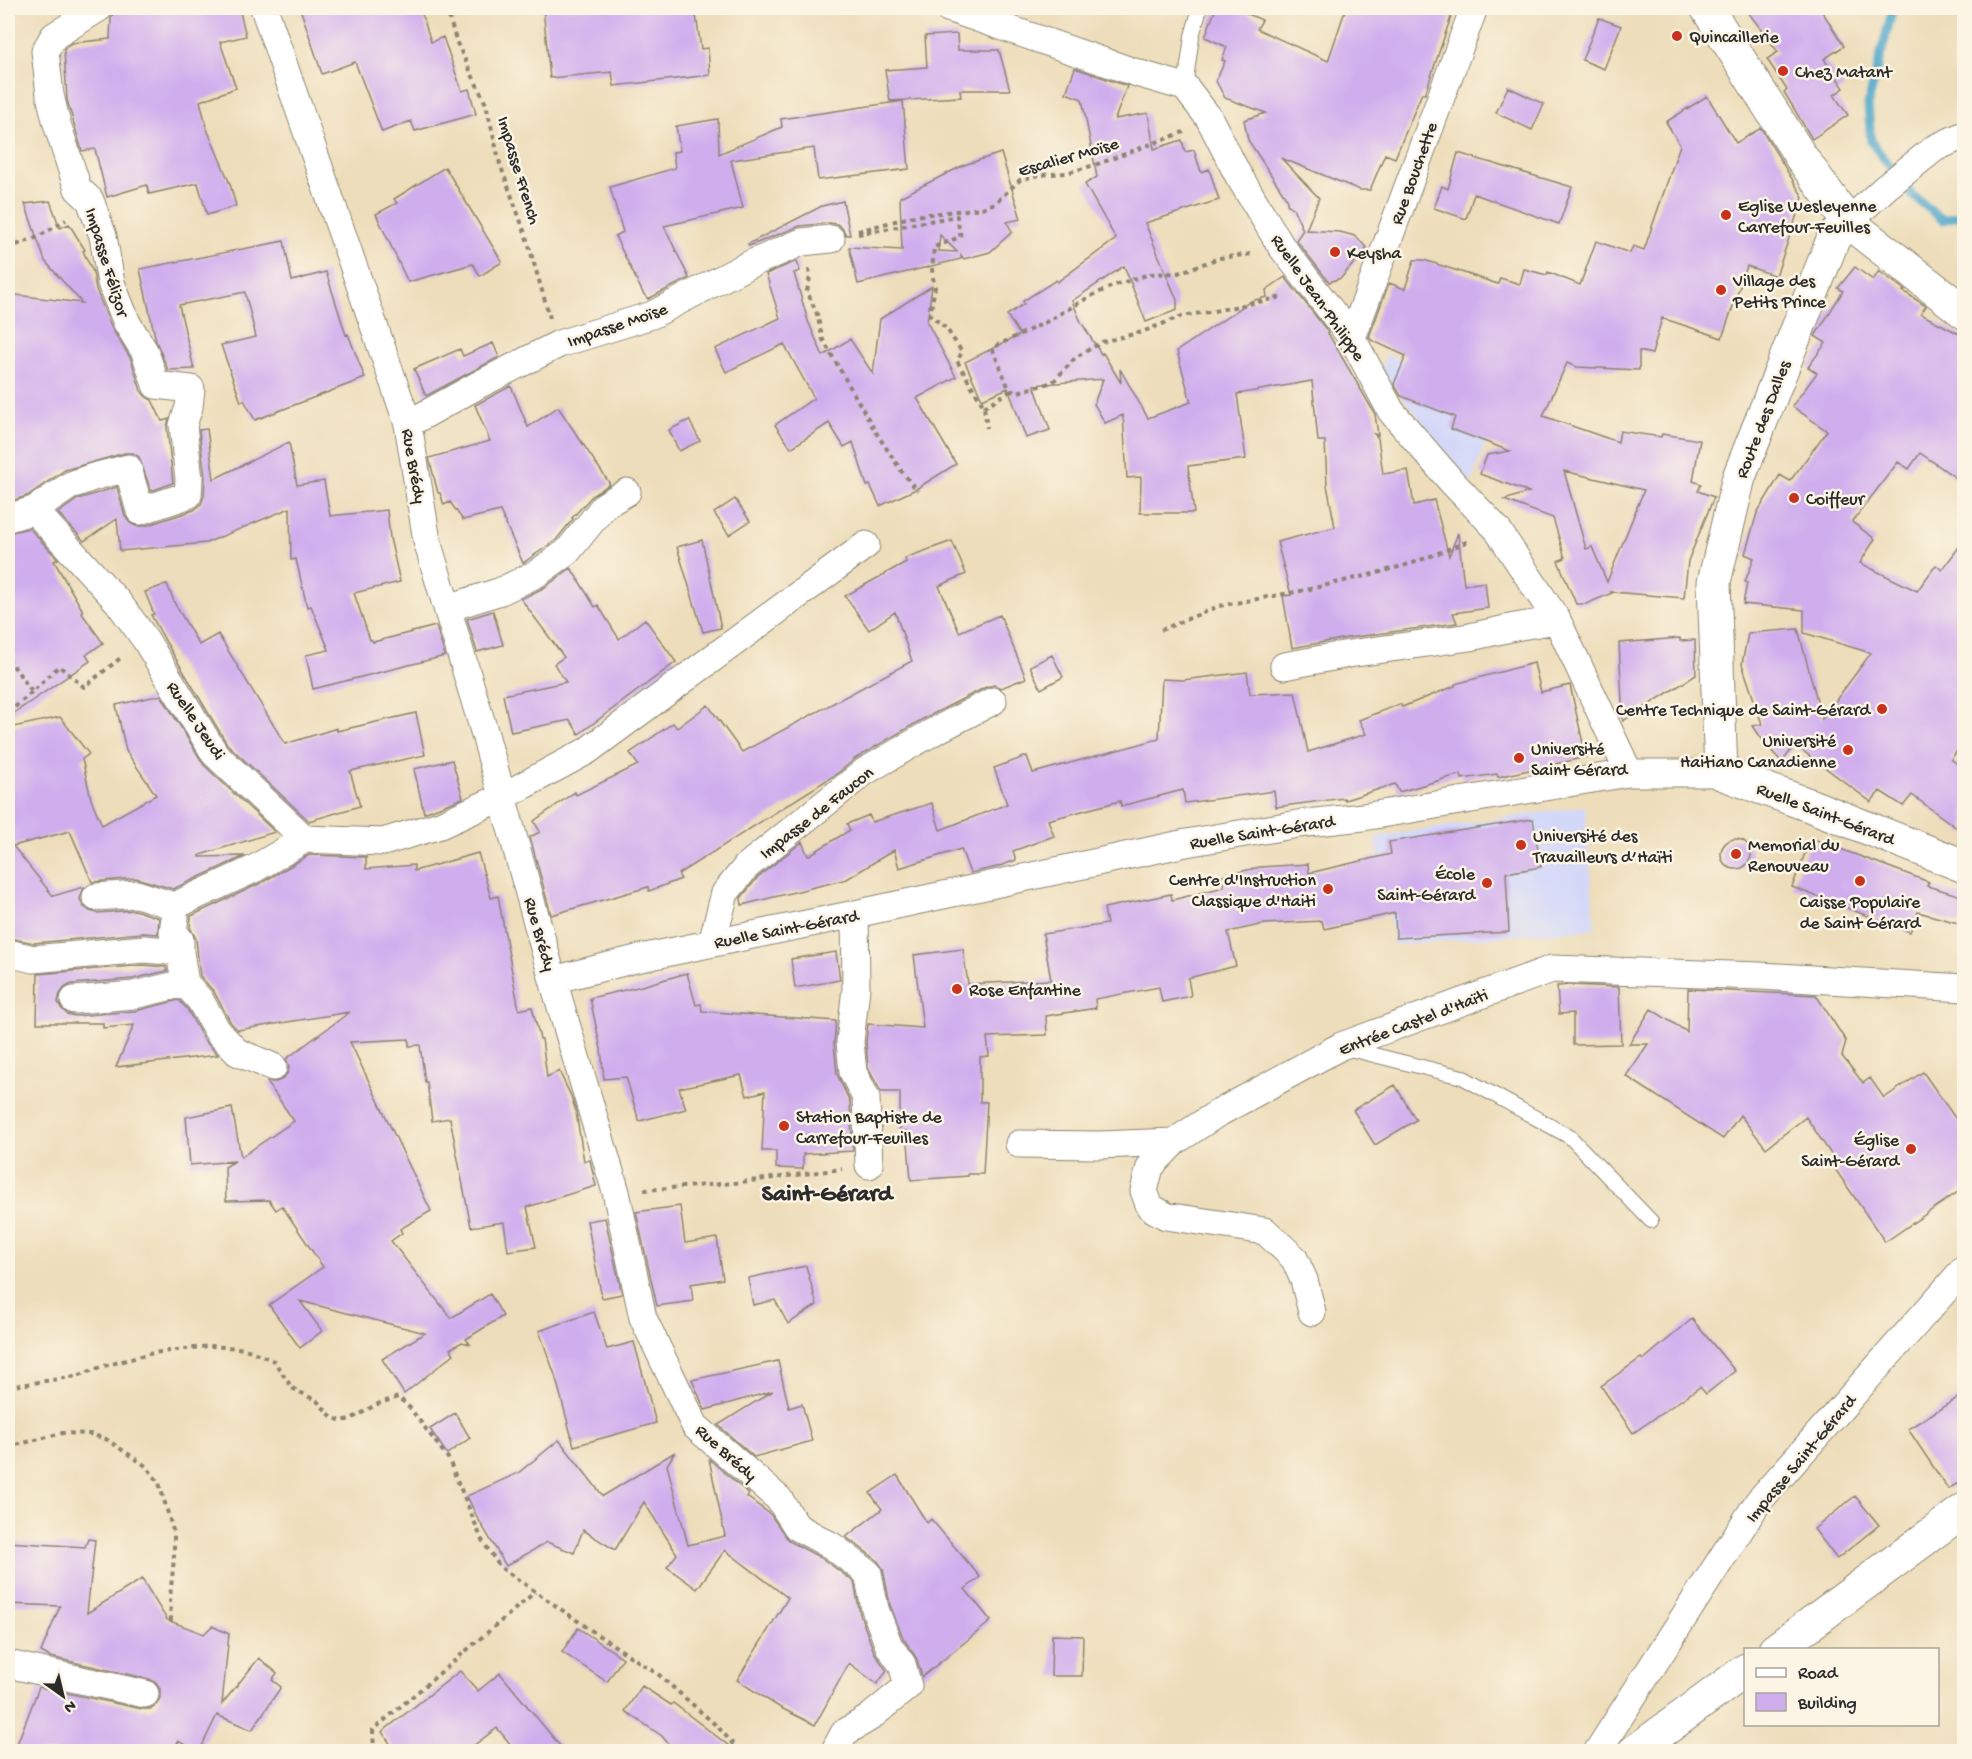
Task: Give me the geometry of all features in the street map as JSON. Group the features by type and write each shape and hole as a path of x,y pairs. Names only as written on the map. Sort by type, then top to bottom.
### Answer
{"street":[{"name":"Impasse Félizor","path":"34,510 71,485 128,468 140,511 188,495 189,480 183,425 189,407 191,389 156,385 145,352 127,323 111,283 103,236 90,200 78,189 50,95 45,51 54,36 99,8"},
{"name":"Rue Brédy","path":"264,8 408,424 427,541 616,1192 644,1318 695,1426 779,1499 797,1527 832,1546 868,1573 875,1609 889,1646 902,1664 908,1686 870,1718 844,1733 834,1752"},
{"path":"948,8 1140,74 1185,87"},
{"name":"Rue Bouchette","path":"1352,338 1474,8"},
{"path":"1707,8 1801,157 1848,222 1965,312"},
{"name":"Ruelle Jean-Philippe","path":"1185,87 1209,118 1281,246 1352,338 1391,411 1452,482 1497,529 1557,620 1629,773"},
{"name":"Route des Dalles","path":"1721,774 1714,582 1739,477 1834,237 1886,187 1935,148 1965,135"},
{"name":"Impasse Moïse","path":"408,424 559,344 652,315 748,265 802,242 831,239"},
{"path":"448,608 501,591 536,574 567,552 604,505 627,492"},
{"path":"8,518 34,510"},
{"name":"Ruelle Jeudi","path":"34,510 118,602 145,639 215,754 305,838"},
{"path":"96,897 137,894 174,906 254,868 305,838 383,842 440,825 502,797 587,751 866,545"},
{"path":"1284,666 1349,654 1470,637 1557,620"},
{"name":"Impasse de Faucon","path":"712,943 725,893 747,866 864,772 931,733 993,701"},
{"name":"Ruelle Saint-Gérard","path":"553,980 636,959 1186,843 1298,824 1375,815 1629,773 1721,774 1809,805 1965,866"},
{"path":"174,906 173,932 180,940 185,983 200,1000 218,1032 237,1052 273,1067"},
{"path":"855,914 856,988 850,1042 853,1072 866,1098 870,1165"},
{"path":"8,952 33,959 144,949 180,952"},
{"name":"Entrée Castel d'Haïti","path":"1312,1312 1304,1280 1294,1258 1265,1231 1166,1216 1150,1207 1144,1191 1150,1167 1174,1143 1215,1115 1341,1046 1552,969 1760,976 1965,988"},
{"path":"74,1000 134,996 185,983"},
{"path":"1019,1144 1174,1143"},
{"name":"Impasse Saint-Gérard","path":"1598,1752 1758,1502 1965,1269"},
{"path":"1778,1648 1965,1510"},
{"path":"8,1664 145,1694"},
{"path":"1634,1752 1744,1672"}],"lane":[{"path":"1185,87 1192,36 1200,8"},
{"path":"1341,1046 1462,1077 1512,1104 1570,1137 1651,1221"}],"path":[{"name":"Impasse French","path":"446,8 457,43 486,104 500,164 526,236 559,344"},
{"name":"Escalier Moïse","path":"831,239 914,216 982,208 995,203 1020,180 1039,175 1066,173 1095,165 1177,135 1209,118"},
{"path":"8,248 38,237 63,223 90,200"},
{"path":"831,239 957,216 960,237 934,247 932,273 934,287 930,315 946,328 962,352 957,362 984,407 987,428"},
{"path":"802,242 810,277 807,291 817,314 823,340 877,434 902,472 918,491"},
{"path":"1010,391 992,348 1116,285 1150,274 1178,273 1219,258 1246,255 1281,246"},
{"path":"984,407 1010,391 1018,392 1053,382 1076,357 1102,342 1142,332 1182,316 1313,290"},
{"path":"1161,630 1219,606 1306,590 1413,563 1497,529"},
{"path":"8,713 59,666 84,687 145,639"},
{"path":"8,658 32,692"},
{"path":"616,1192 734,1183 870,1165"},
{"path":"8,1387 77,1376 153,1353 210,1346 248,1350 274,1361 292,1388 316,1401 332,1417 341,1421 362,1415 379,1404 398,1397 410,1408 448,1458 482,1540 500,1566 659,1675 718,1728 740,1752"},
{"path":"8,1447 63,1433 90,1434 106,1439 146,1466 159,1483 174,1534 171,1621"},
{"path":"374,1752 373,1730 535,1592"}],"shaded area":[{"path":"1386,354 1501,401 1471,483 1381,370"},
{"name":"École Saint-Gérard","path":"1585,806 1595,929 1394,945 1375,837"}],"building":[{"path":"165,8 239,8 246,36 220,42 236,88 200,101 207,129 230,184 236,206 207,215 198,183 149,194 147,185 107,197 95,149 82,151 67,100 64,50 66,47 72,43 110,39 111,18 114,12"},
{"path":"300,8 420,8 431,42 443,37 462,91 469,89 476,114 415,131 411,121 382,132 355,62 322,74"},
{"path":"543,8 695,8 701,49 708,48 710,75 614,86 612,72 550,78"},
{"path":"1216,8 1234,8 1262,20 1257,29 1328,61 1346,8 1454,8 1425,94 1422,93 1395,158 1385,154 1370,190 1360,190 1281,158 1319,198 1306,230 1340,232 1355,236 1367,248 1341,278 1329,282 1296,240 1303,230 1293,208 1287,204 1287,199 1248,140 1244,120 1266,113 1225,98 1216,81 1225,61 1222,60 1227,47 1205,37"},
{"path":"1745,8 1820,8 1844,46 1824,59 1844,88 1834,95 1848,115 1812,139 1784,92 1787,90 1767,59 1778,52"},
{"path":"1599,18 1621,26 1604,69 1582,60"},
{"path":"957,34 958,50 999,50 1010,90 960,90 961,97 890,101 885,70 927,67 925,36"},
{"path":"1075,68 1127,86 1115,119 1148,113 1154,149 1182,140 1185,152 1194,150 1201,172 1209,169 1219,200 1145,223 1177,300 1177,310 1146,322 1124,266 1072,301 1081,322 1121,383 1120,369 1148,418 1191,402 1177,351 1251,301 1267,297 1266,290 1285,277 1325,328 1375,414 1378,435 1374,434 1378,438 1383,474 1408,470 1414,505 1434,500 1449,556 1458,533 1464,585 1485,582 1488,608 1453,613 1457,623 1292,648 1283,596 1291,595 1277,542 1335,527 1327,485 1325,441 1318,441 1312,381 1237,394 1246,459 1188,466 1194,513 1140,513 1141,477 1127,478 1123,415 1105,423 1094,404 1103,379 1034,385 1050,430 1026,438 1008,388 982,399 965,362 1020,335 1007,315 1024,304 1023,301 1056,280 1057,282 1116,239 1085,184 1097,177 1082,99 1066,93"},
{"path":"1508,87 1544,104 1532,130 1496,113"},
{"path":"1707,96 1736,143 1761,128 1803,197 1776,276 1747,266 1722,338 1662,318 1652,354 1639,351 1639,370 1577,367 1567,363 1543,416 1618,442 1620,431 1700,440 1693,481 1701,484 1698,491 1714,497 1688,561 1684,598 1611,592 1586,604 1576,604 1558,561 1565,558 1553,518 1504,500 1529,492 1480,474 1487,455 1510,451 1451,429 1455,417 1401,396 1394,384 1406,356 1369,337 1389,283 1405,289 1414,260 1424,260 1498,284 1500,278 1520,284 1524,269 1547,275 1548,272 1580,285 1596,241 1630,253 1633,246 1644,250 1680,145 1666,122","holes":["1564,471 1644,490 1607,582 1592,547 1586,549"]},
{"path":"903,101 909,169 818,180 814,148 731,160 743,208 664,226 689,278 648,299 643,293 615,236 623,232 610,187 675,168 673,152 680,151 676,126 718,119 719,154 782,127 781,119"},
{"path":"1001,153 1021,219 1007,222 1012,232 990,252 964,259 961,255 961,259 858,284 849,247 902,250 900,197 964,165","holes":["940,235 957,252 938,251"]},
{"path":"1458,153 1572,187 1559,224 1474,194 1466,219 1434,208 1442,186 1448,189"},
{"path":"445,167 502,262 480,276 473,264 408,282 376,214 397,203 394,199"},
{"path":"50,201 60,228 69,224 85,250 83,251 93,272 96,289 112,329 131,359 141,391 152,400 162,421 169,419 167,427 173,483 151,491 139,457 133,453 125,453 65,470 27,496 8,502 8,294 82,303 45,261 25,204"},
{"path":"843,201 850,235 846,235 837,224 829,223 800,226 749,246 748,244 822,206"},
{"path":"284,241 292,281 326,272 346,335 348,334 365,378 255,420 244,400 241,402 221,345 256,337 245,292 179,305 194,369 168,370 156,341 140,269"},
{"path":"797,261 800,271 794,273 808,321 823,356 850,339 873,374 880,319 932,286 927,322 956,377 917,398 956,464 916,489 880,506 870,485 867,486 853,442 844,447 829,423 791,448 775,425 814,398 784,344 726,372 715,349 780,318 766,274"},
{"path":"1855,267 1873,280 1879,271 1926,306 1921,314 1965,337 1965,484 1920,453 1909,469 1898,462 1852,522 1875,539 1860,563 1917,591 1936,565 1942,570 1965,539 1965,740 1951,759 1965,770 1965,834 1912,795 1903,806 1880,791 1871,802 1795,745 1782,762 1753,726 1762,724 1742,664 1748,633 1798,629 1822,719 1871,653 1804,633 1804,610 1743,604 1747,583 1745,582 1754,558 1745,554 1757,513 1780,475 1790,481 1827,431 1792,406 1817,373 1808,367 1826,343 1815,336 1843,291 1838,288"},
{"path":"493,343 499,357 426,396 414,369 460,349 463,356"},
{"path":"511,386 528,427 558,407 610,484 593,495 556,540 523,563 500,511 463,520 450,502 444,505 438,493 429,458 490,441 475,405"},
{"path":"689,420 700,441 679,451 669,430"},
{"path":"207,429 214,479 289,442 297,485 324,481 330,516 387,510 390,538 400,582 354,593 370,640 373,642 436,626 445,656 313,689 306,655 329,650 311,606 307,607 296,559 291,560 290,508 206,543 120,551 117,519 84,541 58,513 78,499 117,487 125,516 130,523 136,526 145,526 194,510 201,504 204,496 205,478 199,430"},
{"path":"735,499 750,521 729,535 714,513"},
{"path":"29,528 58,559 54,561 83,611 81,612 103,643 86,655 90,661 8,717 8,533"},
{"path":"702,540 721,628 703,632 677,547"},
{"path":"952,541 966,574 939,586 959,632 1000,615 1026,678 1001,688 994,685 986,687 923,719 856,758 838,773 678,874 681,879 649,891 648,887 551,915 530,837 540,832 534,821 575,792 576,795 638,765 630,753 673,723 677,728 708,705 742,752 912,661 895,612 869,630 845,596 906,562 905,558"},
{"path":"571,568 595,607 598,605 619,639 645,619 676,662 579,734 570,720 511,732 503,695 566,682 554,664 564,657 521,599 545,587"},
{"path":"167,584 175,604 199,645 218,634 285,744 337,728 337,731 416,713 425,755 350,771 360,806 309,821 227,744 167,644 151,615 154,614 145,592"},
{"path":"493,611 503,645 477,652 467,619"},
{"path":"1680,638 1680,641 1695,640 1696,675 1623,721 1619,643"},
{"path":"1052,655 1063,677 1041,689 1030,666"},
{"path":"1534,663 1541,692 1570,685 1586,757 1498,777 1497,774 1462,779 1461,774 1399,792 1395,784 1345,800 1344,798 1276,807 1274,791 1185,803 1183,790 1121,806 1120,801 1048,820 1054,836 1013,851 1016,860 997,867 970,873 961,849 899,868 894,850 847,879 742,905 741,898 758,877 802,842 808,856 850,830 847,824 869,815 872,822 932,803 940,830 1007,804 994,768 1027,756 1033,773 1159,739 1162,679 1183,680 1247,672 1250,694 1295,692 1308,752 1366,734 1359,720 1400,704 1402,707 1455,686 1455,684"},
{"path":"161,695 204,765 275,832 200,855 200,857 245,856 173,889 136,878 92,882 70,831 13,846 53,896 84,887 80,899 83,906 90,911 97,913 135,910 159,918 158,934 143,933 34,943 8,938 8,728 60,717 89,754 82,759 91,799 102,825 156,795 126,751 116,705"},
{"path":"452,760 463,798 424,813 414,769"},
{"path":"1533,819 1541,867 1506,873 1509,932 1396,938 1395,913 1324,929 1322,921 1264,924 1228,932 1236,966 1188,978 1191,996 1162,1002 1159,987 1095,999 1096,1008 1046,1016 1047,1035 987,1037 989,1056 980,1057 980,1102 987,1102 983,1174 911,1180 907,1131 900,1131 900,1092 881,1092 868,1068 866,1042 868,1024 923,1028 914,955 963,949 968,984 1051,980 1043,934 1107,924 1104,908 1171,894 1172,900 1224,887 1222,876 1260,867 1308,864 1309,873 1391,854 1389,842"},
{"path":"1811,838 1929,882 1927,886 1965,897 1965,925 1918,912 1910,932 1792,887"},
{"name":"Memorial du Renouveau","path":"1736,839 1747,843 1751,854 1747,865 1736,869 1725,865 1721,854 1725,843"},
{"path":"478,853 491,898 498,896 519,1010 532,1007 540,1039 542,1039 547,1077 559,1071 571,1096 584,1161 590,1160 596,1186 527,1207 536,1247 508,1251 504,1222 471,1227 450,1118 432,1121 420,1045 409,1046 409,1039 350,1042 431,1211 400,1229 402,1233 391,1241 451,1318 490,1294 503,1316 466,1339 470,1344 462,1342 450,1349 454,1354 404,1394 382,1359 425,1333 300,1301 322,1331 300,1348 269,1305 323,1267 282,1206 276,1210 269,1200 226,1201 225,1167 235,1161 190,1165 186,1117 232,1108 241,1157 294,1121 267,1082 283,1079 289,1066 286,1059 350,1012 238,1030 231,1023 214,992 200,976 196,939 190,927 191,916 261,883 309,855 366,857 366,869 414,865 414,871"},
{"path":"836,952 840,980 795,988 791,959"},
{"path":"144,965 166,967 167,971 132,979 72,984 65,987 58,1002 67,1014 75,1016 135,1011 179,1000 187,1009 204,1040 218,1055 116,1067 134,1025 103,1028 103,1023 37,1023 38,974"},
{"path":"687,973 696,1005 701,1004 702,1011 836,1021 834,1043 837,1074 850,1102 853,1151 803,1154 803,1169 776,1168 776,1151 762,1151 765,1091 747,1096 741,1075 679,1088 686,1109 639,1121 626,1077 604,1079 601,1049 590,998"},
{"path":"1557,986 1619,987 1621,1044 1573,1045 1573,1013 1559,1014"},
{"path":"1688,989 1816,995 1846,1041 1842,1056 1863,1083 1870,1078 1884,1098 1923,1072 1965,1132 1965,1187 1885,1242 1833,1166 1837,1163 1806,1117 1766,1148 1740,1115 1723,1139 1626,1076 1648,1044 1629,1044 1651,1009 1687,1032"},
{"path":"1395,1085 1416,1120 1375,1145 1353,1110"},
{"path":"680,1206 685,1243 717,1238 723,1279 691,1284 693,1301 657,1306 636,1212"},
{"path":"605,1218 622,1294 602,1298 587,1221"},
{"path":"806,1266 817,1305 788,1324 775,1300 753,1305 748,1278"},
{"path":"594,1312 607,1349 634,1342 656,1423 574,1446 555,1375 539,1331"},
{"path":"1692,1319 1735,1371 1706,1394 1700,1387 1633,1433 1601,1386 1641,1358 1643,1360"},
{"path":"778,1361 789,1408 802,1404 812,1441 754,1457 718,1425 773,1391 705,1410 692,1380"},
{"path":"1965,1393 1965,1479 1948,1489 1908,1429"},
{"path":"455,1413 470,1438 447,1454 430,1429"},
{"path":"559,1440 603,1496 675,1452 667,1465 688,1545 725,1536 709,1459 749,1494 747,1497 770,1514 789,1541 823,1559 854,1582 860,1614 874,1652 887,1671 877,1684 849,1663 815,1725 779,1707 737,1680 788,1598 725,1550 697,1589 667,1567 677,1554 644,1502 615,1550 583,1530 574,1553 547,1542 506,1566 467,1496 518,1473"},
{"path":"897,1475 927,1523 931,1519 980,1577 965,1589 991,1621 922,1677 917,1659 903,1638 890,1605 883,1569 877,1560 846,1537 882,1509 870,1493"},
{"path":"1855,1496 1879,1525 1837,1559 1814,1529"},
{"path":"88,1539 95,1540 87,1613 142,1579 167,1620 204,1634 212,1626 229,1634 222,1704 259,1658 277,1673 272,1680 281,1687 252,1730 217,1715 199,1752 178,1741 173,1752 14,1752 39,1687 142,1709 150,1709 160,1698 160,1689 155,1682 149,1679 50,1657 41,1652 60,1606 8,1604 8,1542 85,1547"},
{"path":"578,1628 623,1658 607,1682 562,1652"},
{"path":"1052,1635 1083,1636 1082,1676 1051,1676"},
{"path":"460,1671 478,1691 500,1673 565,1752 517,1752 497,1728 465,1752 396,1752 382,1732"},
{"path":"642,1686 671,1705 673,1703 737,1752 675,1752 662,1736 625,1711"}],"waterway":[{"path":"1893,8 1868,104 1871,142 1912,195 1943,220 1964,214"}],"place":[{"name":"Quincaillerie","path":"1677,36"},
{"name":"Chez Matant","path":"1783,71"},
{"name":"Eglise Wesleyenne Carrefour-Feuilles","path":"1726,215"},
{"name":"Keysha","path":"1335,252"},
{"name":"Village des Petits Prince","path":"1721,290"},
{"name":"Coiffeur","path":"1794,498"},
{"name":"Centre Technique de Saint-Gérard","path":"1882,709"},
{"name":"Université Haitiano Canadienne","path":"1848,750"},
{"name":"Université Saint Gérard","path":"1519,758"},
{"name":"Université des Travailleurs d’Haïti","path":"1521,845"},
{"name":"Memorial du Renouveau","path":"1736,854"},
{"name":"Caisse Populaire de Saint Gérard","path":"1860,881"},
{"name":"École Saint-Gérard","path":"1487,883"},
{"name":"Centre d'Instruction Classique d'Haiti","path":"1328,889"},
{"name":"Rose Enfantine","path":"957,989"},
{"name":"Station Baptiste de Carrefour-Feuilles","path":"784,1126"},
{"name":"Église Saint-Gérard","path":"1911,1149"}],"district":[{"name":"Saint-Gérard","path":"827,1192"}]}
